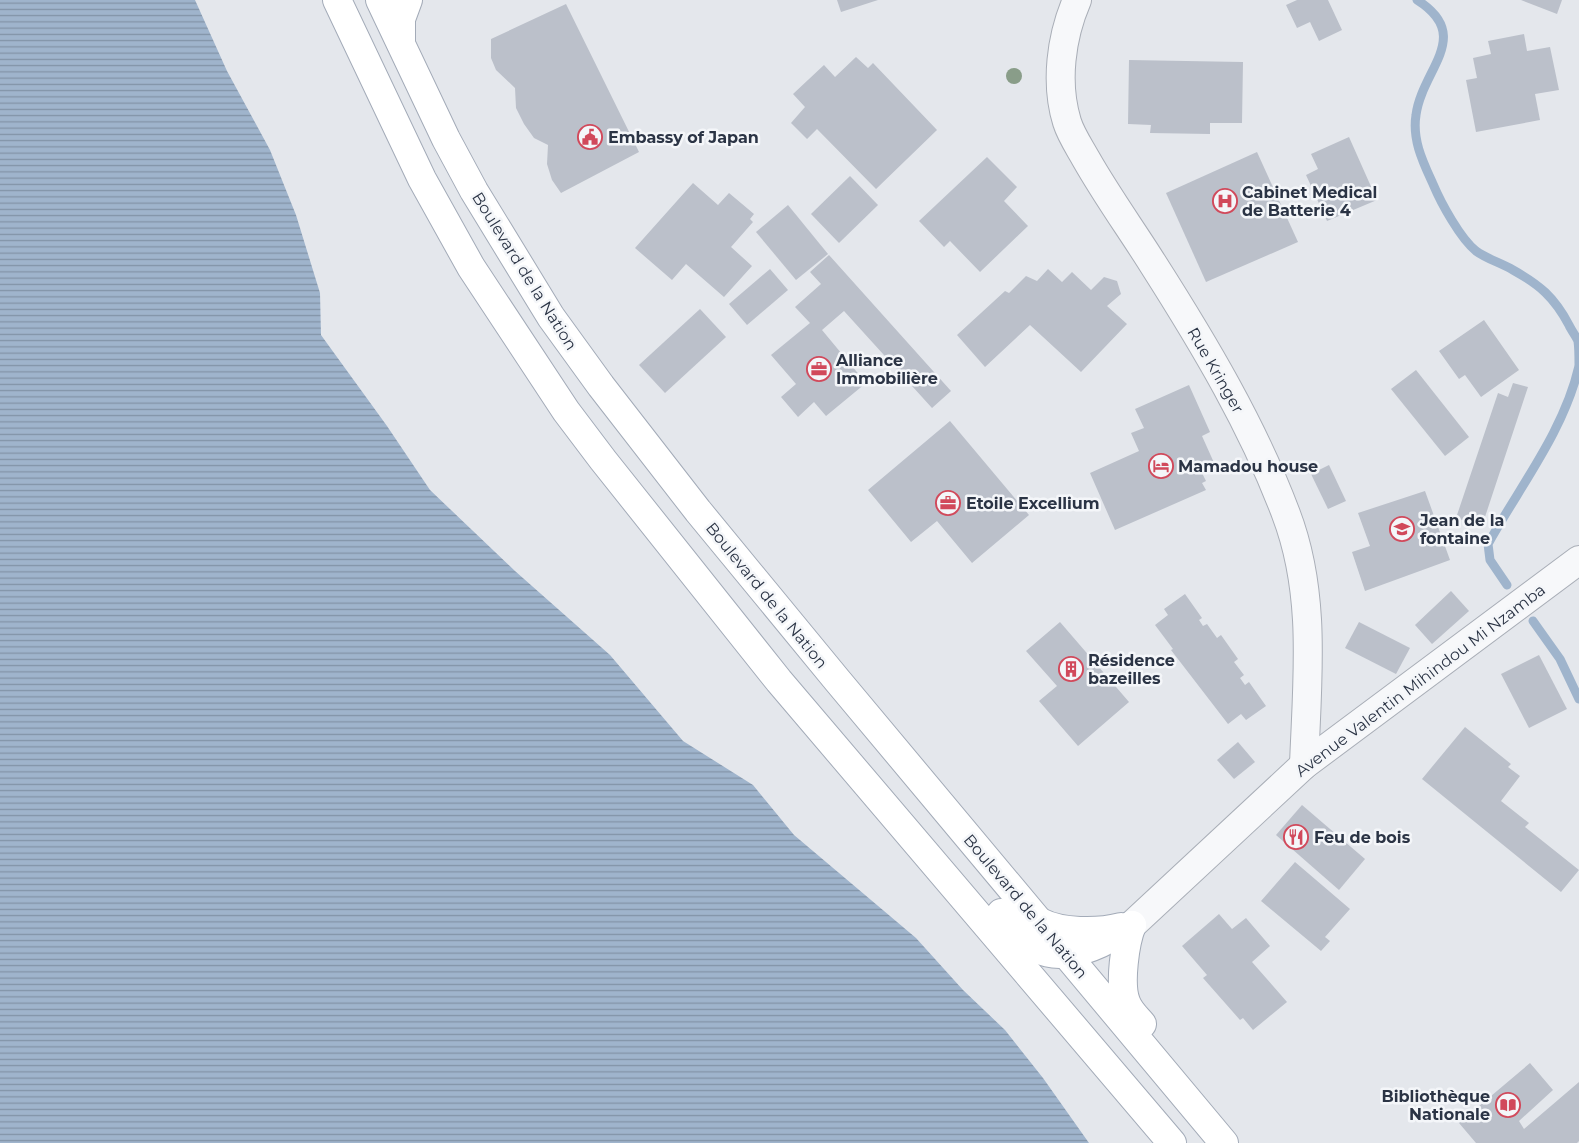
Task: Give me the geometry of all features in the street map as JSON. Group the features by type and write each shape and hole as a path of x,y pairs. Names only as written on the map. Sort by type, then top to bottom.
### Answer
{"main road":[{"path":"337,0 422,179 471,267 520,344 602,460 779,681 1172,1143"},
{"name":"Boulevard de la Nation","path":"380,0 446,139 502,238 551,317 601,386 692,504 1224,1143"},
{"path":"401,45 401,19 408,0"},
{"path":"779,681 809,697 838,725 1011,924 1035,949 1050,954 1079,951 1096,945 1132,925"},
{"path":"1040,922 1050,927 1073,929 1115,929 1132,925"},
{"path":"1091,1046 1084,1027 1084,1007 1090,982 1106,954 1132,925"},
{"path":"1132,925 1126,938 1124,954 1126,1002 1134,1014 1191,1076 1244,1143"}],"street":[{"name":"Rue Kringer","path":"1077,0 1068,23 1062,54 1061,82 1067,122 1104,191 1153,264 1248,426 1287,514 1293,534 1307,602 1309,630 1304,765"},
{"name":"Avenue Valentin Mihindou Mi Nzamba","path":"1132,925 1304,765 1579,560"}],"water":[{"path":"0,0 195,0 227,71 270,150 296,215 320,293 321,335 387,426 430,490 515,571 610,655 683,741 753,785 794,835 916,938 963,990 1005,1030 1043,1078 1089,1143 0,1143"}],"building":[{"path":"837,0 878,0 841,12"},
{"path":"1297,0 1328,0 1342,30 1319,41 1310,22 1297,28 1286,5"},
{"path":"1521,0 1562,0 1557,14"},
{"path":"566,4 639,152 561,193 552,180 547,164 548,145 534,138 524,124 516,108 515,88 496,70 491,58 491,39"},
{"path":"1524,34 1527,51 1550,47 1559,90 1535,94 1540,120 1476,132 1466,80 1477,78 1473,58 1491,54 1488,41"},
{"path":"856,57 868,68 873,63 937,130 876,189 817,129 807,139 791,123 805,107 793,94 824,65 835,77"},
{"path":"1129,60 1243,62 1242,123 1210,123 1210,134 1150,133 1151,125 1128,124"},
{"path":"1349,137 1377,200 1327,221 1306,175 1318,169 1311,154"},
{"name":"Cabinet Medical de Batterie 4","path":"1257,152 1298,242 1206,282 1166,193"},
{"path":"987,157 1017,187 1004,201 1028,226 980,272 950,241 944,247 919,221"},
{"path":"850,176 878,205 839,243 811,214"},
{"path":"693,183 718,205 729,193 754,214 750,219 753,222 731,247 752,266 724,297 686,264 672,280 635,248"},
{"path":"788,205 828,254 796,280 756,232"},
{"path":"829,255 951,391 932,408 844,311 822,330 866,383 826,416 814,402 798,417 781,397 796,384 771,355 810,323 795,307 821,284 810,272"},
{"path":"770,269 788,290 747,325 729,304"},
{"path":"1048,269 1062,282 1072,272 1091,290 1104,277 1117,281 1121,294 1107,306 1127,324 1081,372 1030,325 985,367 957,335 1005,291 1009,293 1026,276 1037,281"},
{"path":"700,309 726,337 665,393 639,365"},
{"path":"1484,320 1519,370 1481,397 1465,375 1459,379 1439,351"},
{"path":"1416,370 1469,437 1445,456 1391,389"},
{"path":"1513,383 1528,387 1482,526 1456,518 1498,393 1508,397"},
{"path":"1189,385 1210,432 1202,436 1215,465 1201,471 1206,481 1202,483 1206,490 1115,530 1090,473 1139,451 1131,433 1144,428 1135,409"},
{"name":"Etoile Excellium","path":"950,421 1029,515 972,563 937,521 911,542 868,490"},
{"path":"1329,465 1346,501 1328,509 1311,474"},
{"name":"Jean de la fontaine","path":"1425,491 1450,560 1365,591 1352,552 1370,546 1358,513"},
{"path":"1451,591 1469,611 1432,644 1415,625"},
{"path":"1185,594 1202,618 1199,620 1203,626 1207,624 1217,638 1221,635 1238,659 1234,662 1244,675 1240,678 1245,685 1249,682 1266,706 1246,720 1241,714 1228,724 1171,650 1173,649 1155,625 1168,615 1164,609"},
{"name":"Résidence bazeilles","path":"1060,622 1129,702 1078,746 1039,701 1057,686 1026,651"},
{"path":"1359,622 1410,648 1396,674 1345,648"},
{"path":"1539,655 1567,709 1529,728 1501,674"},
{"path":"1465,727 1511,764 1508,767 1520,776 1501,801 1529,823 1525,827 1579,870 1561,892 1422,779"},
{"path":"1238,742 1255,762 1234,779 1217,760"},
{"path":"1302,805 1365,859 1339,890 1276,835"},
{"path":"1295,862 1350,909 1325,937 1330,941 1321,951 1261,901"},
{"path":"1219,914 1232,929 1246,918 1270,946 1252,962 1287,1002 1253,1030 1243,1018 1240,1020 1203,978 1207,975 1182,946"},
{"name":"Bibliothèque Nationale","path":"1530,1063 1553,1090 1519,1121 1524,1129 1579,1082 1579,1141 1577,1143 1476,1143 1459,1123"}],"waterway":[{"path":"1417,0 1434,13 1442,27 1443,40 1440,54 1420,98 1415,124 1417,142 1429,176 1451,220 1470,245 1480,254 1531,281 1552,299 1578,341 1579,364"},
{"path":"1507,585 1490,560 1488,544 1552,436 1572,390 1579,366"},
{"path":"1533,621 1560,659 1579,699"}],"place":[{"name":"Embassy of Japan","path":"590,137"},
{"name":"Cabinet Medical de Batterie 4","path":"1225,201"},
{"name":"Alliance Immobilière","path":"819,369"},
{"name":"Mamadou house","path":"1161,466"},
{"name":"Etoile Excellium","path":"948,503"},
{"name":"Jean de la fontaine","path":"1402,529"},
{"name":"Résidence bazeilles","path":"1071,669"},
{"name":"Feu de bois","path":"1296,837"},
{"name":"Bibliothèque Nationale","path":"1508,1105"}]}
